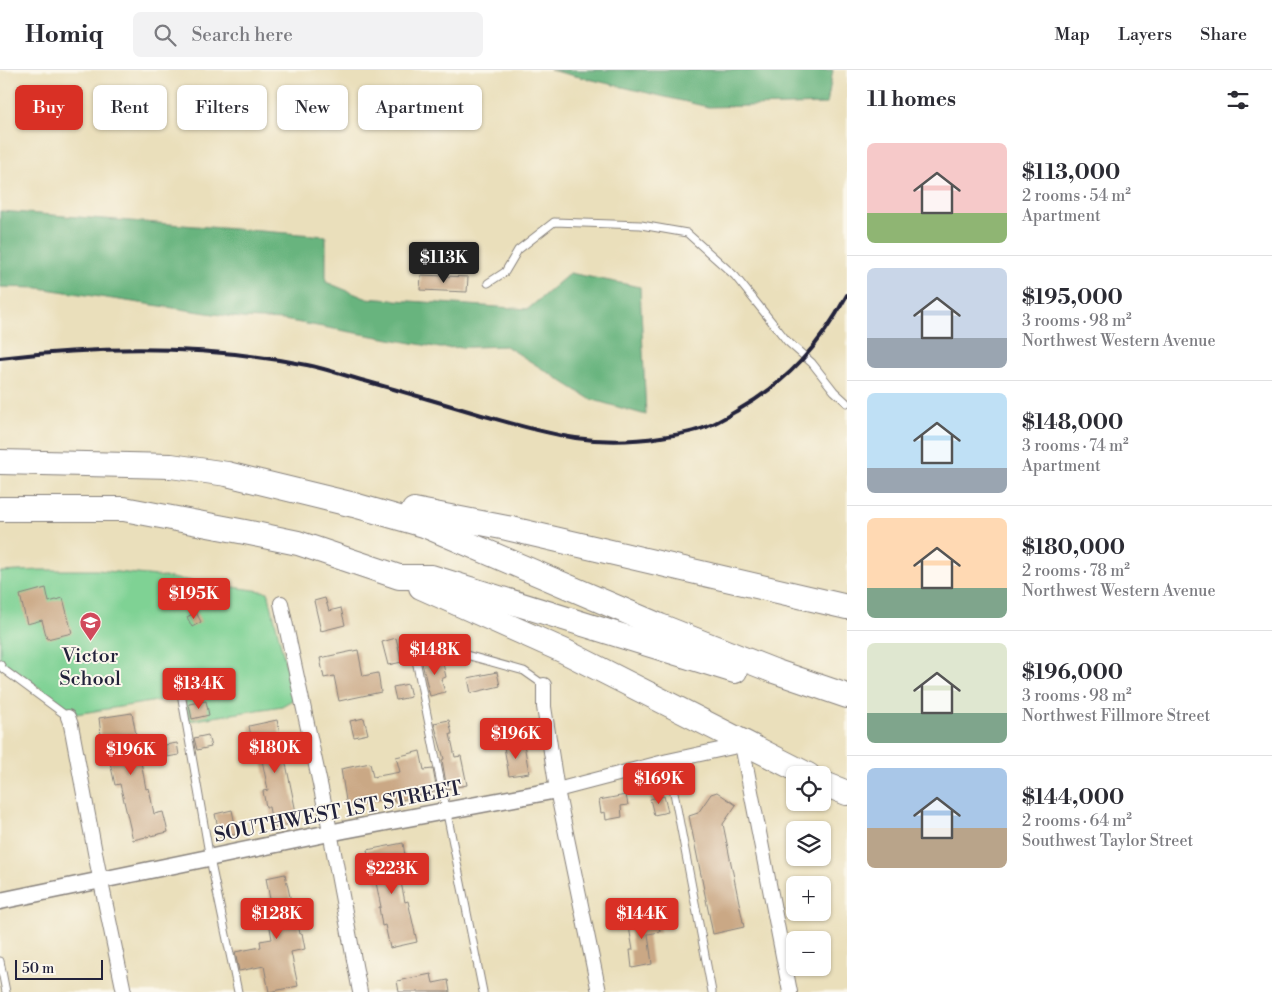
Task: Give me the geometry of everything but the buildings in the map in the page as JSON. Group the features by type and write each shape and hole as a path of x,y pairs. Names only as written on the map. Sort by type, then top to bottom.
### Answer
{"highway":[{"path":"0,462 171,466 227,474 507,528 847,607"},
{"path":"277,485 424,525 660,626 847,711"},
{"path":"0,508 124,509 298,543 399,577 564,651 790,766"},
{"path":"399,577 431,577 772,677 847,696"},
{"path":"831,786 847,793"}],"street":[{"path":"281,603 328,821 360,992"},
{"path":"544,685 544,707 557,790 599,992"},
{"path":"68,717 124,992"},
{"name":"SOUTHWEST 1ST STREET","path":"0,901 329,833 557,790 668,760 742,745 790,992"}],"lane":[{"path":"488,283 505,272 518,250 554,222 642,225 687,233 735,276 787,341 812,362 834,391 847,403"},
{"path":"483,992 415,657 417,652 428,646 441,648 524,671 544,685"},
{"path":"1,668 68,717"},
{"path":"182,699 210,858 238,992"},
{"path":"668,760 712,992"},
{"path":"0,961 6,992"}],"green space":[{"path":"550,70 833,70 827,104 708,107"},
{"path":"0,211 326,236 326,282 365,298 528,309 570,273 640,287 646,415 590,399 506,346 440,348 284,320 241,318 39,288 0,287"},
{"path":"97,570 157,576 268,592 294,699 282,706 189,721 183,691 163,700 76,714 8,665 0,668 0,572"}],"railway":[{"path":"0,358 77,351 115,350 193,351 269,358 322,368 485,416 551,433 592,440 637,440 678,435 700,429 756,399 801,361 826,330 847,295"}],"place":[{"name":"Victor School","path":"90,642"}]}
